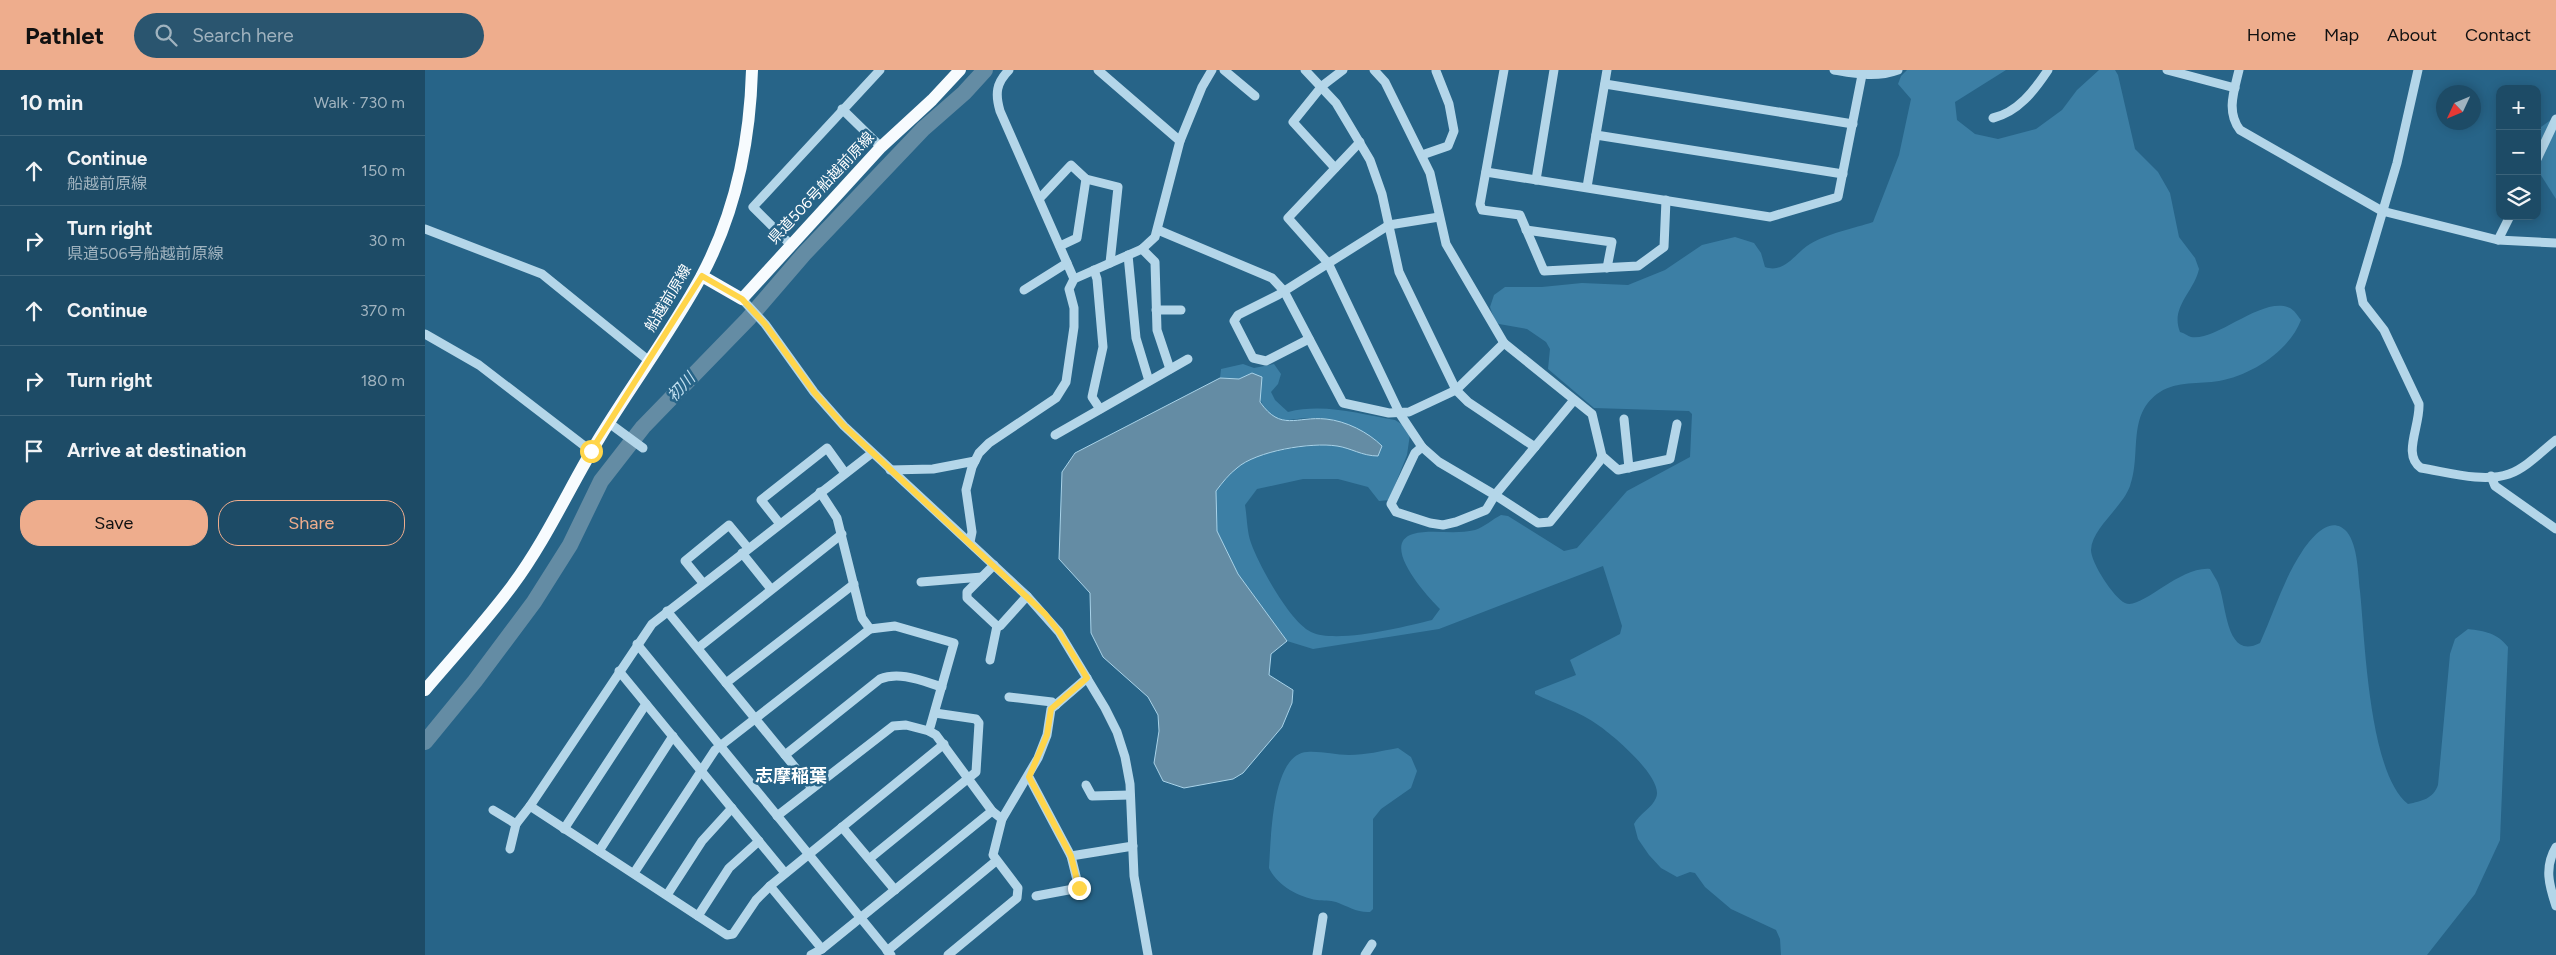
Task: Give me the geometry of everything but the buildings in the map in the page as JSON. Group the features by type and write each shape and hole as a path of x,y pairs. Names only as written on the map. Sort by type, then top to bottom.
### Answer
{"main road":[{"name":"船越前原線","path":"425,690 512,586 553,520 591,451 702,276 731,206 745,143 751,100 752,70"},
{"name":"県道506号船越前原線","path":"742,299 790,244 881,147 932,100 960,70"},
{"path":"702,276 742,299"}],"street":[{"path":"790,244 753,207 880,70"},
{"path":"1009,70 999,82 997,98 1000,111 1074,279"},
{"path":"1098,70 1180,142"},
{"path":"970,542 971,532 966,490 975,461 989,442 1050,402 1062,390 1074,335 1073,308 1069,289 1074,279 1142,249 1155,237 1180,142 1202,87 1213,70"},
{"path":"1224,70 1255,96"},
{"path":"1305,70 1336,103 1376,174 1399,272 1456,390 1467,402 1535,447"},
{"path":"1335,168 1293,122 1322,86 1343,70"},
{"path":"1374,70 1385,82 1430,173 1439,217 1451,252 1504,342 1594,418 1602,456 1618,470 1670,459 1677,424"},
{"path":"1504,70 1486,172 1481,204 1482,210 1520,215 1544,271 1637,266 1664,247 1666,200"},
{"path":"1536,180 1554,70"},
{"path":"1587,187 1607,70"},
{"path":"1834,70 1862,75 1884,75 1898,70"},
{"path":"1993,118 2011,112 2035,89 2048,70"},
{"path":"2167,70 2235,88"},
{"path":"2239,70 2231,110 2233,122 2240,130 2382,211 2498,240 2556,243"},
{"path":"2418,70 2397,163 2363,276 2361,297 2384,330 2419,404 2419,417 2411,455 2413,463 2421,468 2491,476 2509,474 2521,468 2556,440"},
{"path":"1422,155 1448,146 1454,131 1449,104 1436,71"},
{"path":"1486,172 1771,217 1838,197 1862,75"},
{"path":"1605,84 1853,124"},
{"path":"842,110 881,147"},
{"path":"2541,151 2556,119"},
{"path":"1596,135 1843,174"},
{"path":"1359,142 1288,218 1328,263 1400,414 1422,447 1439,462 1538,523 1544,524 1549,522 1602,456"},
{"path":"1039,198 1071,165 1085,179 1118,188 1110,263"},
{"path":"1060,246 1077,238 1085,179"},
{"path":"1309,339 1266,361 1259,360 1253,358 1233,321 1238,315 1284,290 1389,225 1439,217"},
{"path":"2498,240 2508,220"},
{"path":"425,229 542,274 648,360"},
{"path":"1158,230 1266,274 1284,290 1339,400 1343,403 1400,414 1409,412 1456,390 1504,342"},
{"path":"1526,230 1612,242 1607,268"},
{"path":"1142,249 1155,262 1157,330 1170,369"},
{"path":"1128,255 1137,338 1149,381"},
{"path":"1024,290 1067,263"},
{"path":"1094,270 1097,279 1103,347 1092,398 1100,409"},
{"path":"742,299 765,324 823,404 890,470 1027,596 1059,632 1117,732 1125,757 1130,795 1134,876 1148,955"},
{"path":"1156,310 1181,310"},
{"path":"425,334 479,365 591,451"},
{"path":"1055,436 1187,359"},
{"path":"1422,447 1415,453 1391,504 1397,512 1430,523 1450,523 1490,507 1495,495 1573,400"},
{"path":"1624,419 1629,468"},
{"path":"609,423 643,448"},
{"path":"780,524 761,500 827,448 845,473"},
{"path":"511,849 515,824 530,806 652,624 872,453"},
{"path":"890,470 933,469 975,461"},
{"path":"2491,476 2495,486 2556,529"},
{"path":"820,492 837,518 862,618 870,629"},
{"path":"703,583 685,561 729,525 771,589"},
{"path":"698,648 842,534"},
{"path":"994,565 967,592 967,598 997,626"},
{"path":"921,582 982,577"},
{"path":"726,683 854,584"},
{"path":"997,626 1000,626 1027,596"},
{"path":"667,611 812,788"},
{"path":"633,873 701,770 720,745 870,629 895,626 954,643 929,731"},
{"path":"989,660 997,626"},
{"path":"637,644 889,953 996,861"},
{"path":"619,671 785,873"},
{"path":"785,754 880,679 889,675 900,675 942,687"},
{"path":"948,955 1017,898 1018,888 996,861 993,850 1002,819 1029,777 1047,735 1051,709 1087,678"},
{"path":"1009,697 1052,702 1056,705"},
{"path":"564,829 646,704"},
{"path":"869,859 976,772 979,723 977,719 935,713"},
{"path":"777,816 893,726 906,725 929,731 936,735 992,811 1002,819"},
{"path":"599,851 673,736"},
{"path":"530,806 727,935 733,934 756,900 770,886 944,744"},
{"path":"1029,777 1071,856 1079,888 1036,896"},
{"path":"1086,785 1092,796 1130,795"},
{"path":"667,895 702,840 732,808"},
{"path":"495,811 515,824"},
{"path":"811,955 822,949 861,918 992,811"},
{"path":"843,827 895,890"},
{"path":"698,916 729,868 759,841"},
{"path":"1071,856 1133,846"},
{"path":"2556,847 2551,856 2548,873 2549,885 2556,906"},
{"path":"770,886 822,949"},
{"path":"1317,955 1323,917"},
{"path":"1365,955 1372,944"}],"shaded area":[{"path":"1907,70 2006,70 1955,102 1957,120 1975,134 1998,139 2036,129 2062,110 2077,90 2099,70 2115,70 2118,75 2135,149 2158,172 2170,193 2179,237 2195,258 2199,269 2180,307 2178,323 2180,332 2191,337 2201,337 2253,313 2279,306 2290,308 2301,320 2288,342 2268,360 2256,367 2232,378 2181,384 2167,388 2149,401 2139,423 2130,486 2121,502 2096,534 2091,550 2099,571 2120,600 2132,604 2141,601 2186,574 2210,569 2218,583 2229,628 2234,637 2240,644 2249,646 2260,643 2285,584 2303,550 2317,533 2323,529 2335,525 2341,527 2351,538 2357,560 2367,672 2377,737 2385,765 2395,788 2408,804 2430,796 2438,785 2450,654 2455,639 2468,629 2495,636 2508,647 2500,840 2475,894 2427,955 1781,955 1780,939 1776,930 1731,909 1705,887 1695,873 1690,872 1677,877 1661,868 1649,855 1638,839 1634,824 1654,802 1657,790 1646,769 1636,758 1615,738 1591,720 1535,694 1535,691 1576,675 1570,660 1620,634 1622,626 1603,566 1439,629 1313,649 1287,641 1238,574 1217,531 1216,491 1236,468 1257,457 1299,447 1337,446 1366,455 1377,456 1382,446 1353,427 1334,420 1316,418 1280,420 1272,417 1265,409 1252,373 1239,379 1220,378 1221,369 1243,364 1254,368 1274,364 1281,374 1278,384 1271,392 1275,400 1288,412 1328,409 1355,412 1395,420 1403,425 1410,434 1407,455 1389,500 1379,501 1368,487 1338,479 1303,479 1257,489 1245,505 1250,539 1261,565 1284,605 1302,626 1311,632 1322,635 1353,635 1388,630 1432,620 1440,609 1417,583 1403,559 1401,548 1404,540 1413,534 1475,530 1501,515 1508,516 1564,551 1577,548 1627,491 1690,457 1692,414 1689,411 1594,408 1548,369 1550,349 1546,342 1527,329 1499,324 1495,321 1490,307 1494,295 1505,287 1542,287 1582,283 1628,285 1665,270 1702,245 1735,237 1754,243 1761,253 1765,267 1778,268 1789,262 1817,240 1873,222 1899,155 1911,99 1898,84 1901,76"},
{"path":"2556,116 2556,199 2541,175 2541,127"},
{"path":"1252,373 1262,377 1260,402 1275,417 1290,421 1326,419 1341,422 1363,432 1382,446 1378,456 1326,445 1284,449 1246,462 1228,476 1216,491 1217,531 1238,574 1287,641 1271,654 1269,675 1293,690 1292,703 1282,727 1243,773 1233,779 1184,788 1163,781 1154,763 1159,731 1158,715 1148,697 1103,657 1091,633 1090,593 1059,559 1062,472 1075,453 1220,378 1239,379"},
{"path":"1398,748 1411,757 1417,771 1411,788 1381,809 1373,819 1373,909 1370,912 1361,911 1334,901 1303,896 1277,880 1269,868 1272,820 1280,783 1286,767 1295,756 1307,752 1355,755"}],"waterway":[{"name":"初川","path":"425,742 475,681 534,602 570,545 601,481 643,427 748,319 804,254 923,129 964,93 985,70"}],"district":[{"name":"志摩稲葉","path":"791,776"}],"route":[{"path":"591,451 702,276 742,299 765,324 814,392 844,426 1045,614 1059,632 1087,678 1051,709 1047,735 1029,777 1071,856 1079,888"}]}
